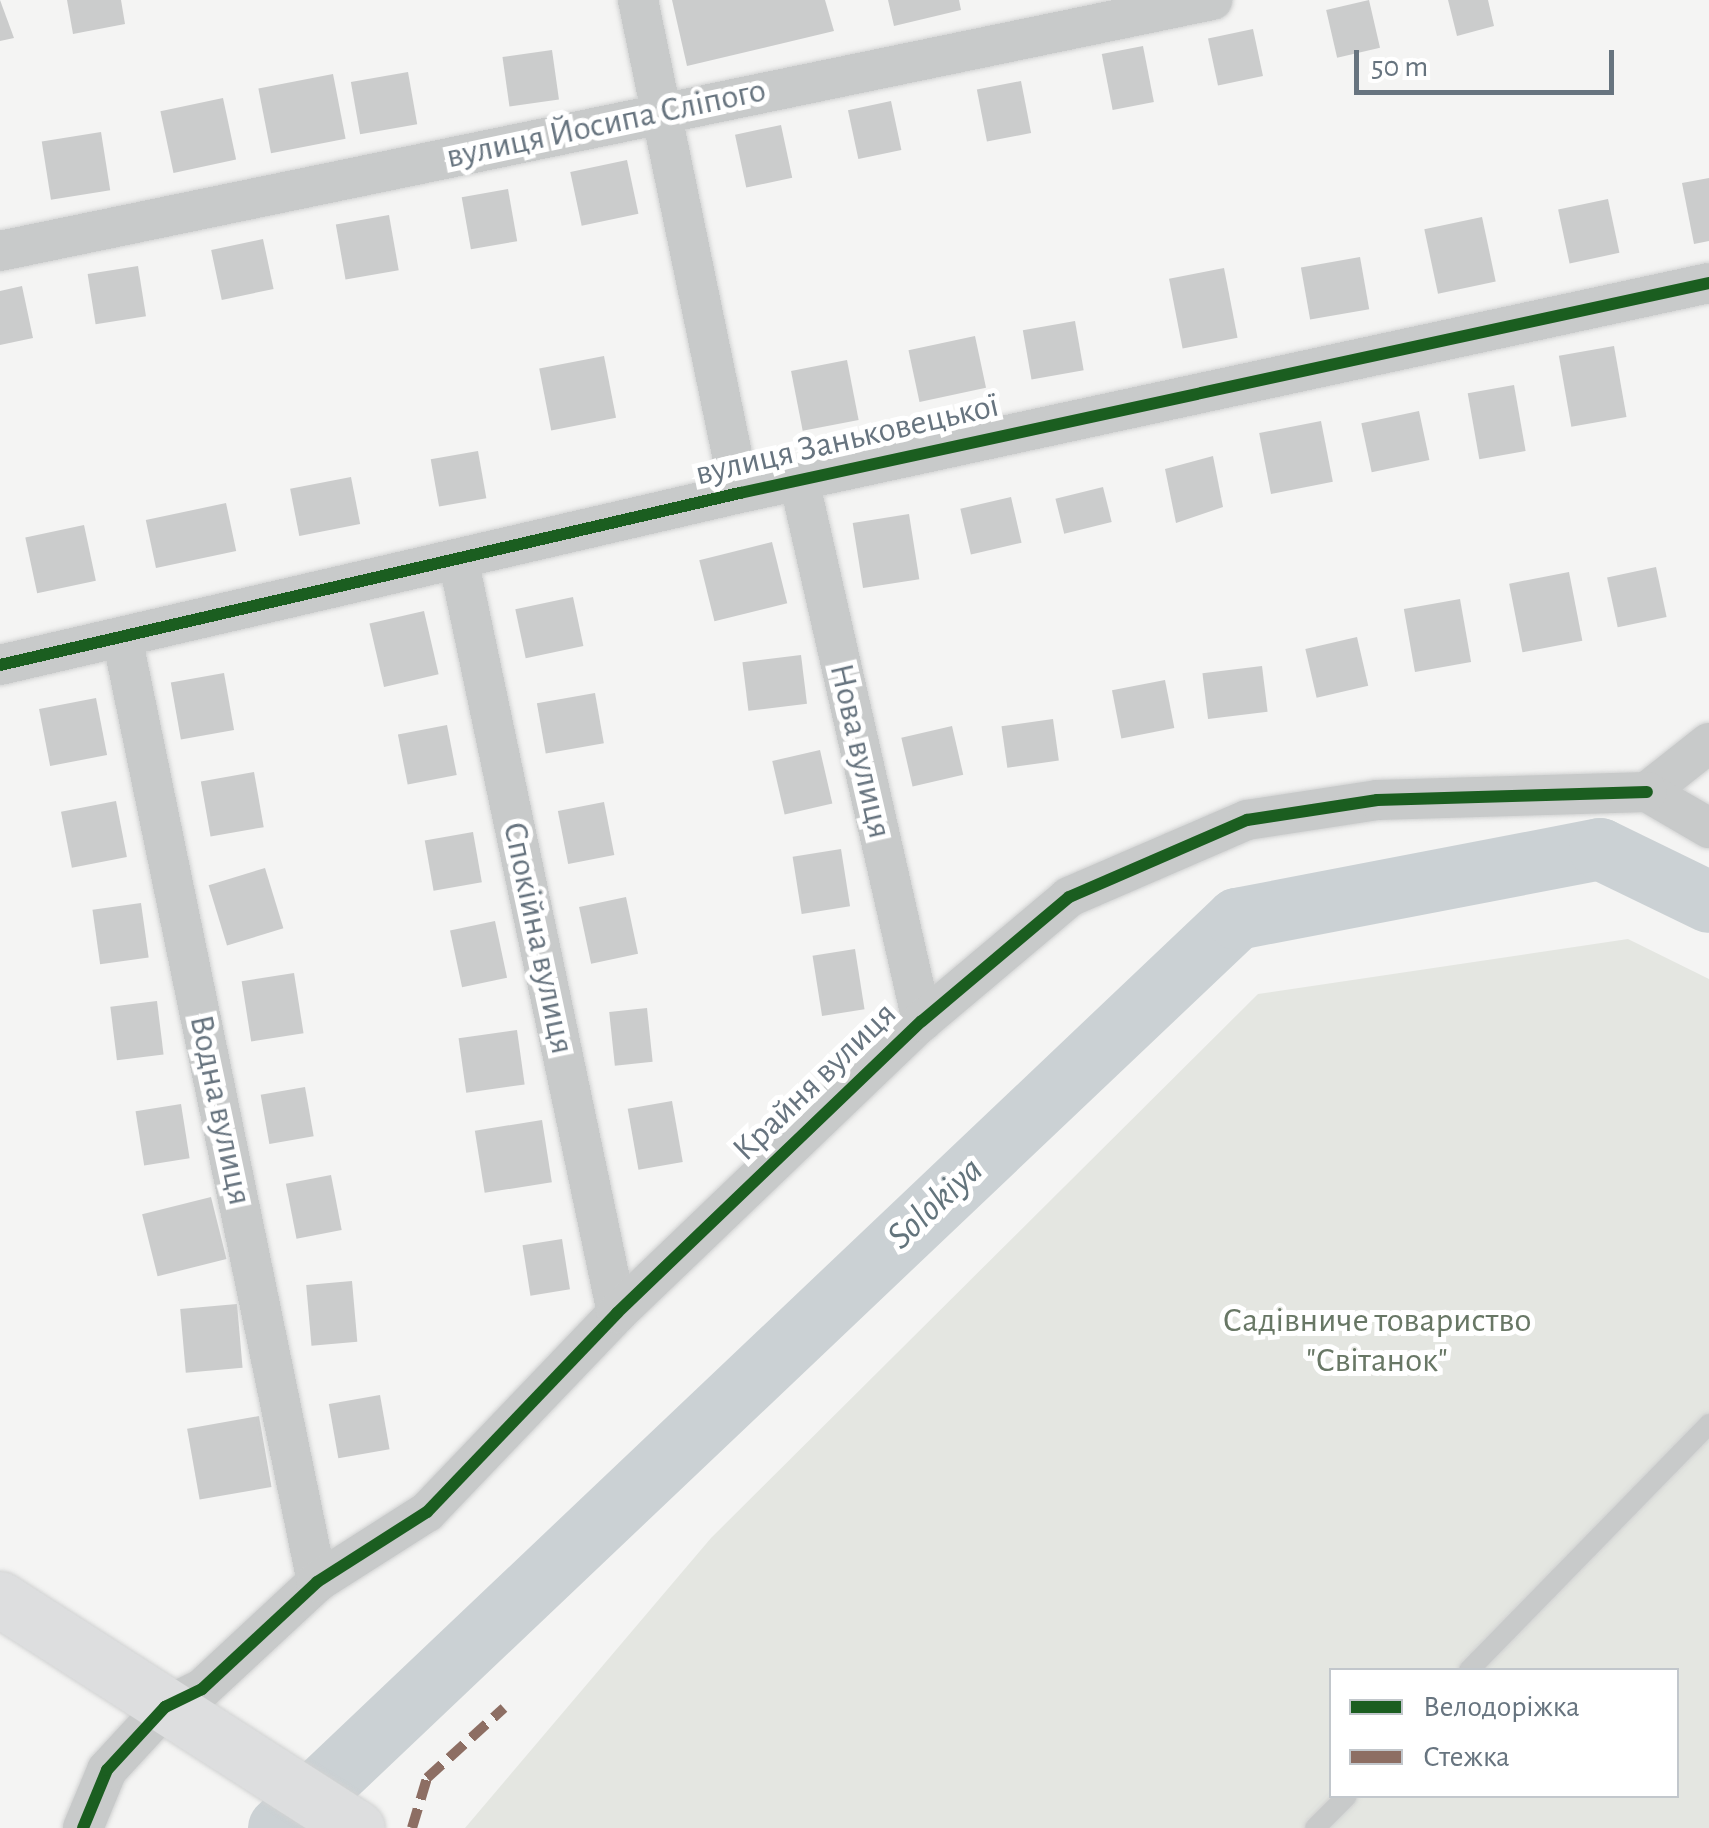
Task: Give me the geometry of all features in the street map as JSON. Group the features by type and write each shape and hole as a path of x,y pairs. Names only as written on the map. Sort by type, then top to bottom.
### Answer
{"main road":[{"path":"0,1598 176,1716 357,1828"}],"street":[{"path":"638,0 740,493"},
{"name":"вулиця Йосипа Сліпого","path":"0,250 1212,0"},
{"name":"вулиця Заньковецької","path":"0,666 459,563 740,493 1709,282"},
{"name":"Нова вулиця","path":"798,480 922,1021"},
{"name":"Спокійна вулиця","path":"459,563 617,1313"},
{"name":"Водна вулиця","path":"122,637 318,1582"},
{"path":"1709,743 1646,792 1709,828"},
{"name":"Крайня вулиця","path":"82,1828 107,1770 176,1716 318,1582 427,1512 617,1313 922,1021 1069,897 1247,820 1377,800 1646,792"}],"lane":[{"path":"1471,1668 1709,1424"},
{"path":"1315,1828 1344,1798"}],"green space":[{"name":"Садівниче товариство \"Світанок\"","path":"1628,939 1709,979 1709,1828 465,1828 711,1538 1258,994"}],"building":[{"path":"0,0 14,38 0,41"},
{"path":"67,0 121,0 125,24 73,34"},
{"path":"672,0 825,0 834,31 687,66"},
{"path":"888,0 959,0 961,10 894,26"},
{"path":"1369,0 1380,48 1337,58 1326,10"},
{"path":"1448,0 1488,0 1494,26 1457,36"},
{"path":"1253,29 1263,76 1218,86 1208,39"},
{"path":"1143,46 1154,102 1113,110 1102,54"},
{"path":"552,50 559,100 509,106 502,57"},
{"path":"408,72 417,124 360,134 351,82"},
{"path":"333,74 346,139 271,153 258,89"},
{"path":"1021,81 1031,133 987,142 977,90"},
{"path":"223,98 236,160 173,173 160,111"},
{"path":"891,101 901,150 858,159 848,110"},
{"path":"781,125 792,178 746,188 735,135"},
{"path":"101,132 110,190 51,200 42,141"},
{"path":"627,160 638,214 582,226 570,172"},
{"path":"1709,178 1709,241 1694,244 1682,183"},
{"path":"508,189 517,241 471,249 462,197"},
{"path":"1608,199 1619,253 1570,263 1558,210"},
{"path":"389,215 399,270 346,280 336,224"},
{"path":"1482,217 1496,282 1438,294 1424,229"},
{"path":"263,239 274,289 222,300 211,250"},
{"path":"1360,257 1369,309 1310,320 1301,267"},
{"path":"138,266 146,316 96,324 88,274"},
{"path":"1224,268 1238,338 1183,348 1169,279"},
{"path":"22,286 33,338 0,345 0,291"},
{"path":"1075,321 1084,370 1031,379 1023,330"},
{"path":"975,336 986,388 920,402 908,350"},
{"path":"1614,346 1627,417 1571,427 1559,356"},
{"path":"604,356 616,418 551,430 539,369"},
{"path":"847,360 859,420 803,431 791,371"},
{"path":"1514,385 1526,451 1479,459 1468,393"},
{"path":"1419,411 1429,460 1372,472 1361,423"},
{"path":"1321,421 1333,482 1271,494 1259,433"},
{"path":"478,451 486,498 439,507 431,459"},
{"path":"1213,456 1223,507 1176,523 1165,469"},
{"path":"351,477 360,524 299,536 290,489"},
{"path":"1103,487 1112,522 1064,534 1055,499"},
{"path":"1011,497 1022,543 971,554 960,509"},
{"path":"226,503 236,551 156,568 146,520"},
{"path":"909,514 919,579 863,588 853,523"},
{"path":"84,525 96,581 37,593 25,537"},
{"path":"772,542 787,603 714,621 699,560"},
{"path":"1656,567 1667,617 1618,627 1607,577"},
{"path":"1569,572 1582,641 1522,652 1509,584"},
{"path":"573,597 583,646 526,658 515,609"},
{"path":"1460,599 1471,662 1415,672 1404,609"},
{"path":"424,611 439,674 384,687 369,624"},
{"path":"1357,637 1368,686 1317,698 1305,649"},
{"path":"801,655 807,704 748,711 742,662"},
{"path":"1262,666 1268,712 1208,719 1202,673"},
{"path":"224,673 234,730 181,739 171,682"},
{"path":"1165,680 1174,728 1121,738 1112,690"},
{"path":"595,693 604,743 546,753 537,703"},
{"path":"96,698 107,755 50,766 39,709"},
{"path":"1053,719 1059,761 1007,768 1002,726"},
{"path":"447,725 457,775 408,785 398,735"},
{"path":"952,726 963,775 913,786 901,738"},
{"path":"820,750 832,804 785,815 772,761"},
{"path":"254,772 264,827 211,837 201,781"},
{"path":"116,801 127,857 72,868 61,812"},
{"path":"604,802 614,855 568,864 558,811"},
{"path":"473,832 482,882 434,891 425,841"},
{"path":"841,849 850,906 802,914 793,857"},
{"path":"265,868 283,928 227,945 209,885"},
{"path":"626,897 638,954 591,964 579,907"},
{"path":"141,903 149,957 100,964 92,910"},
{"path":"495,921 507,978 462,987 450,931"},
{"path":"855,949 865,1009 822,1016 813,956"},
{"path":"294,973 304,1033 251,1042 242,981"},
{"path":"157,1001 164,1055 117,1060 110,1007"},
{"path":"647,1008 653,1062 615,1066 609,1012"},
{"path":"517,1030 525,1084 466,1093 459,1038"},
{"path":"305,1087 314,1136 269,1144 261,1095"},
{"path":"672,1101 683,1162 638,1170 628,1109"},
{"path":"181,1104 190,1158 144,1166 136,1111"},
{"path":"542,1120 552,1182 485,1193 475,1131"},
{"path":"331,1175 342,1230 297,1239 286,1184"},
{"path":"211,1197 226,1259 158,1276 142,1214"},
{"path":"562,1239 570,1289 530,1296 522,1245"},
{"path":"352,1281 357,1342 311,1346 306,1285"},
{"path":"237,1304 243,1368 186,1373 180,1309"},
{"path":"380,1395 390,1449 338,1458 329,1404"},
{"path":"259,1416 272,1487 200,1500 187,1429"}],"waterway":[{"name":"Solokiya","path":"279,1828 1237,919 1600,849 1709,902"}],"marked path":[{"path":"412,1828 427,1778 504,1708"}],"cycle path":[{"path":"0,665 740,493 1709,283"},
{"path":"83,1828 107,1770 165,1707 202,1689 317,1582 427,1512 617,1313 922,1021 1069,897 1247,820 1377,800 1647,792"}]}
